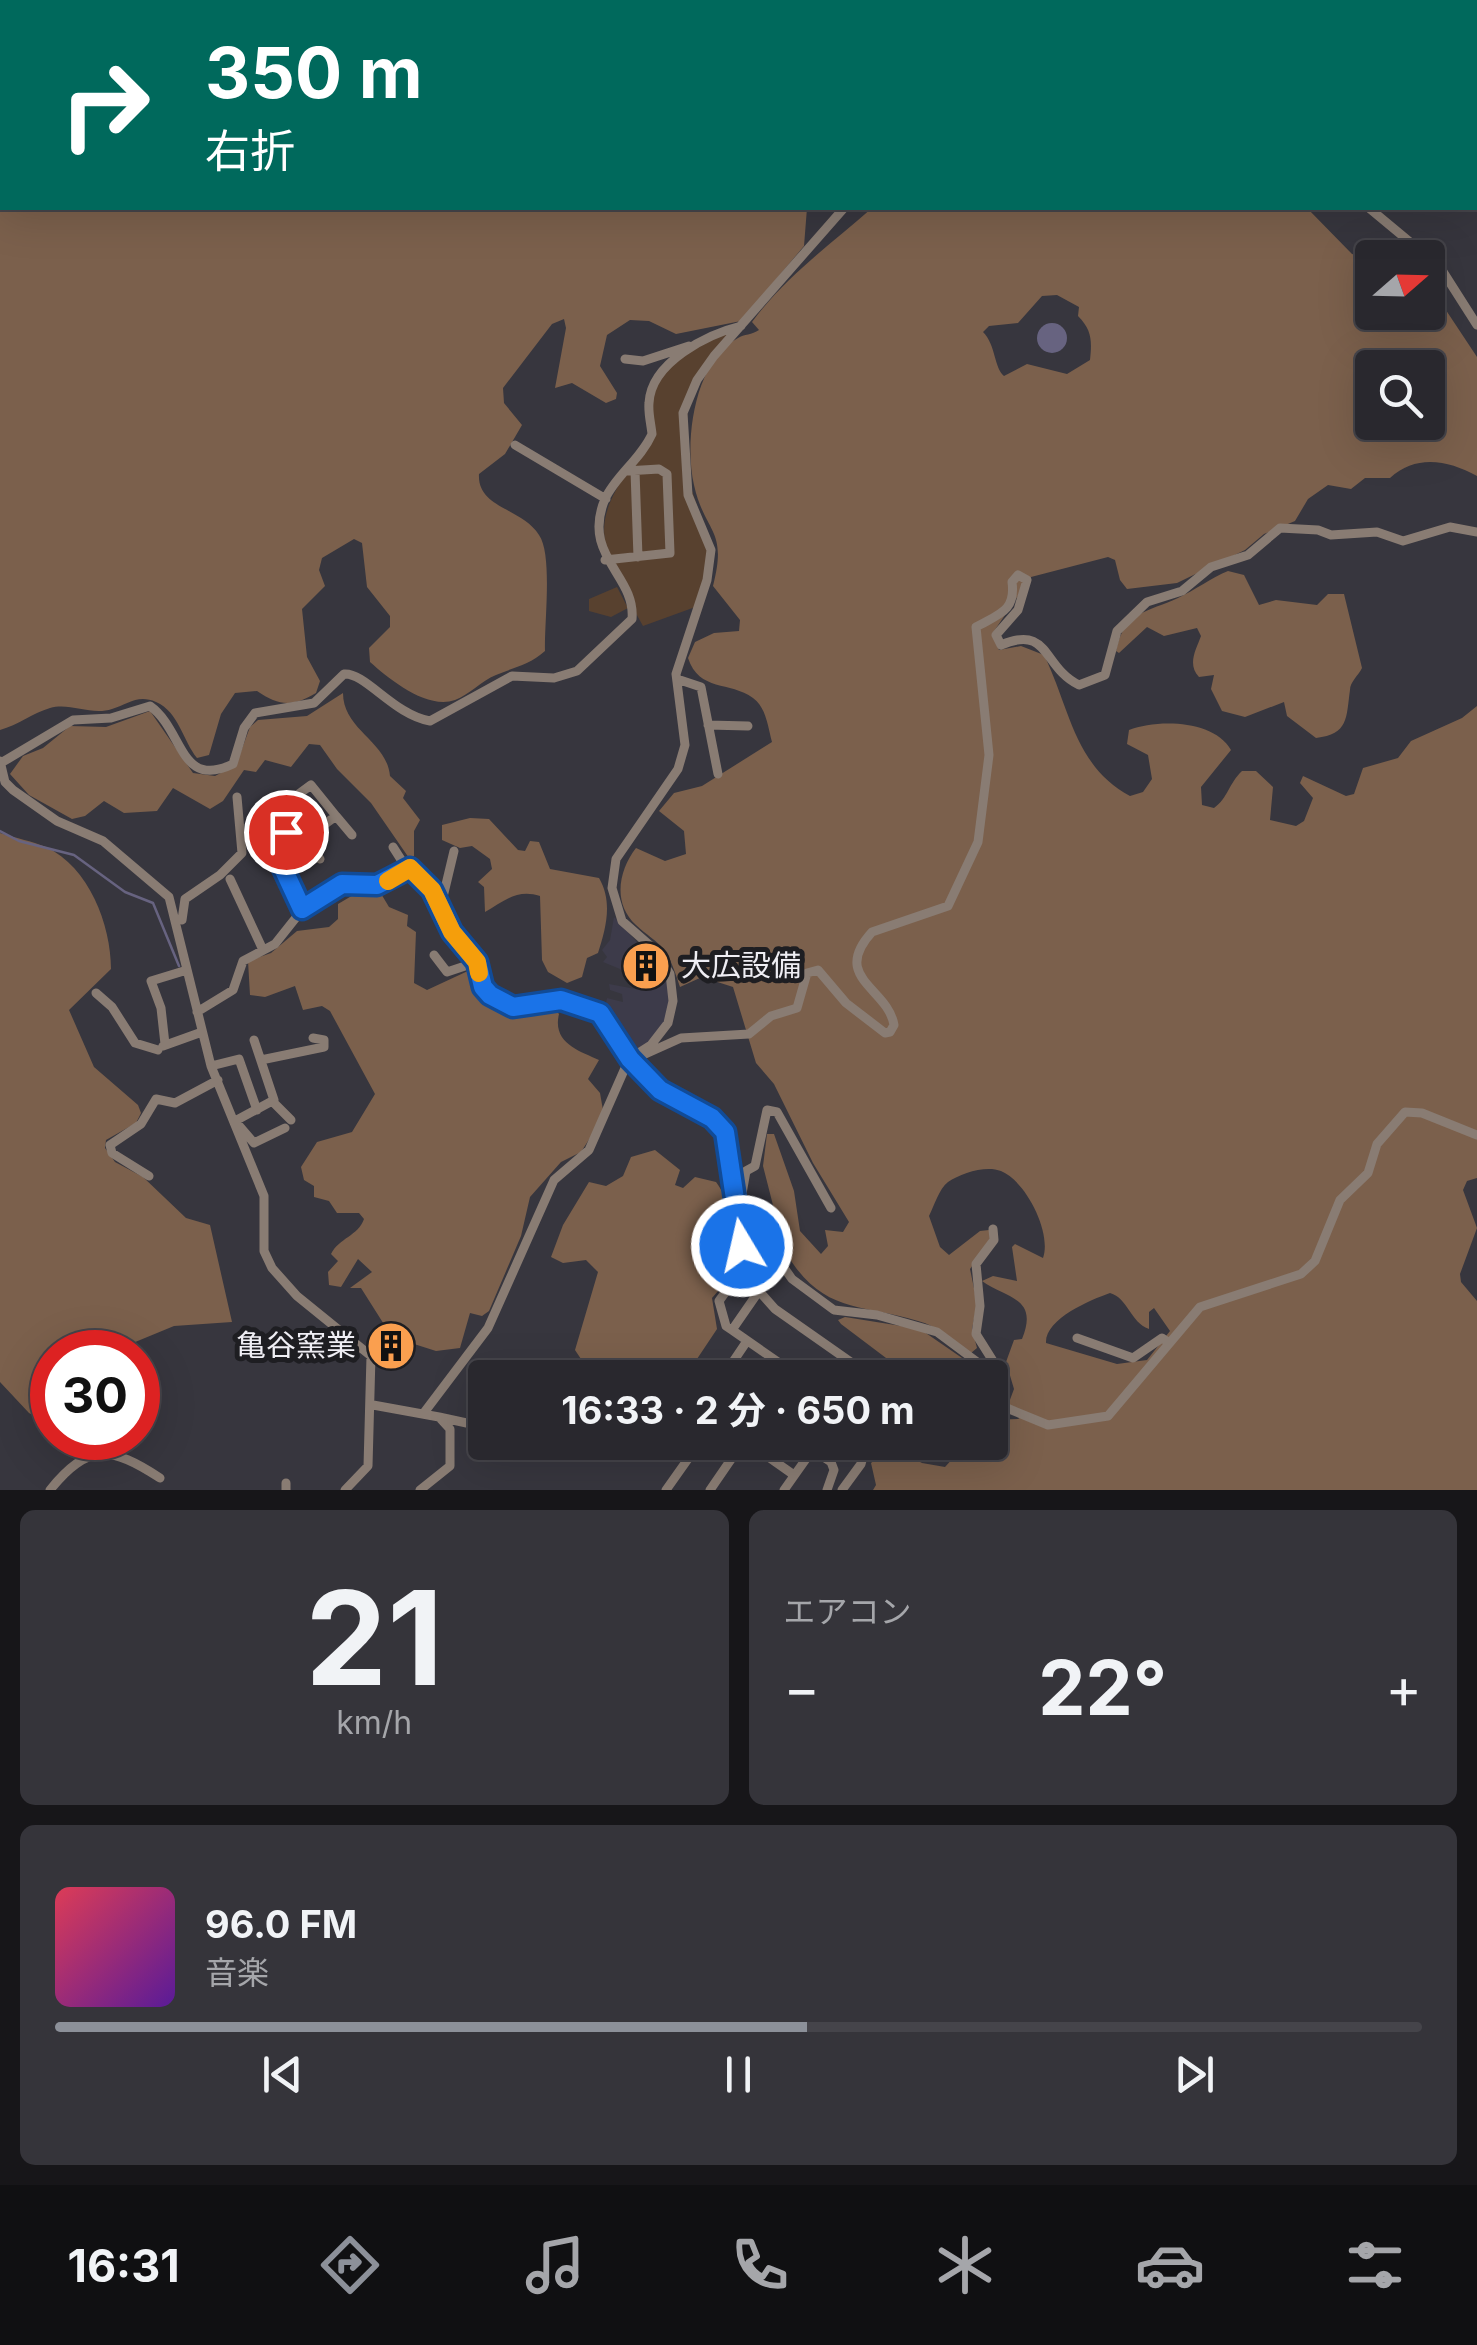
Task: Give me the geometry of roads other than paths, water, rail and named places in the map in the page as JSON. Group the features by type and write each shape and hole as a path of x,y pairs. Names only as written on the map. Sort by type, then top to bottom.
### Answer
{"street":[{"path":"423,1414 488,1328 554,1180 590,1150 630,1059 668,1023 673,990 664,962 617,912 612,898 614,872 623,847 682,758 685,724 676,679 707,580 711,550 688,495 683,413 697,380 842,210"},
{"path":"1371,210 1440,266 1477,324"},
{"path":"624,358 643,361 741,326"},
{"path":"345,1490 368,1466 373,1405 371,1356 296,1296 272,1268 264,1251 264,1196 212,1066 186,970 175,910 164,891 103,841 58,821 13,790 5,782 0,762 73,720 111,718 150,706 169,723 190,764 203,772 216,772 232,764 244,728 255,713 314,703 344,674 352,673 396,710 430,722 512,676 554,678 577,671 632,619 632,605 605,560 600,526 606,499 631,471 652,434 648,400 655,385 690,346"},
{"path":"515,445 606,499"},
{"path":"605,560 670,553 668,478 661,470 631,471"},
{"path":"631,471 638,557"},
{"path":"630,1059 638,1061 680,1038 749,1034 771,1016 797,1008 807,974 818,970 846,1003 884,1033 890,1032 894,1026 891,1012 860,976 858,954 872,932 940,912 953,901 978,842 989,755 976,626 1010,606 1012,582 1018,575 1027,578 1027,585 1018,610 996,634 998,642 1001,646 1022,637 1030,638 1044,647 1058,672 1079,685 1105,675 1116,631 1146,602 1182,591 1211,568 1248,555 1280,528 1331,535 1376,532 1403,541 1450,527 1477,532"},
{"path":"676,679 701,687 718,774"},
{"path":"708,725 748,726"},
{"path":"288,851 278,810 308,786 314,787 352,834"},
{"path":"180,936 184,899 220,876 242,853 237,797"},
{"path":"302,909 281,864 288,851 336,816"},
{"path":"306,839 320,859"},
{"path":"393,848 432,890 456,937 477,962 483,987 513,1007 561,1000 600,1013 630,1059 670,1098 712,1118 725,1132 728,1176 739,1206 792,1279 834,1310 878,1314 937,1332 977,1360"},
{"path":"454,851 443,897 456,937"},
{"path":"197,1012 233,990 243,961 275,944 302,909 331,888 349,883 377,885 408,868"},
{"path":"230,879 263,950"},
{"path":"434,956 444,974 477,962"},
{"path":"160,1049 161,1008 151,980 186,970"},
{"path":"96,993 112,1007 135,1044 160,1049 202,1032"},
{"path":"261,1060 324,1046 324,1040 313,1038"},
{"path":"235,1121 254,1144 288,1124 273,1102 254,1040"},
{"path":"212,1066 238,1058 257,1110"},
{"path":"150,1176 112,1153 110,1145 140,1124 156,1099 175,1104 218,1080"},
{"path":"235,1121 273,1102"},
{"path":"774,1360 726,1326 720,1301 745,1265 737,1222 739,1206 746,1171 755,1166 764,1114 772,1108 796,1138 810,1176 831,1208"},
{"path":"1008,1409 1038,1424 1096,1420 1118,1408 1200,1307 1301,1274 1312,1266 1334,1208 1368,1173 1377,1144 1405,1112 1422,1113 1477,1135"},
{"path":"992,1360 976,1334 980,1306 976,1264 994,1240 993,1229"},
{"path":"732,1330 758,1291 776,1309 848,1360"},
{"path":"1077,1338 1133,1358 1162,1338 1168,1342"},
{"path":"735,1360 747,1341"},
{"path":"373,1405 468,1423"},
{"path":"420,1490 450,1466 450,1429 439,1417"},
{"path":"50,1490 71,1464 99,1453 132,1460 160,1478"},
{"path":"666,1490 687,1460"},
{"path":"710,1490 732,1460"},
{"path":"773,1460 794,1474"},
{"path":"784,1490 804,1460"},
{"path":"827,1490 834,1470 829,1460"},
{"path":"842,1490 862,1460"}],"waterway":[{"path":"0,831 19,841 74,855 125,892 153,903 179,966"}],"place":[{"name":"大広設備","path":"646,966"},
{"name":"亀谷窯業","path":"391,1346"}]}
